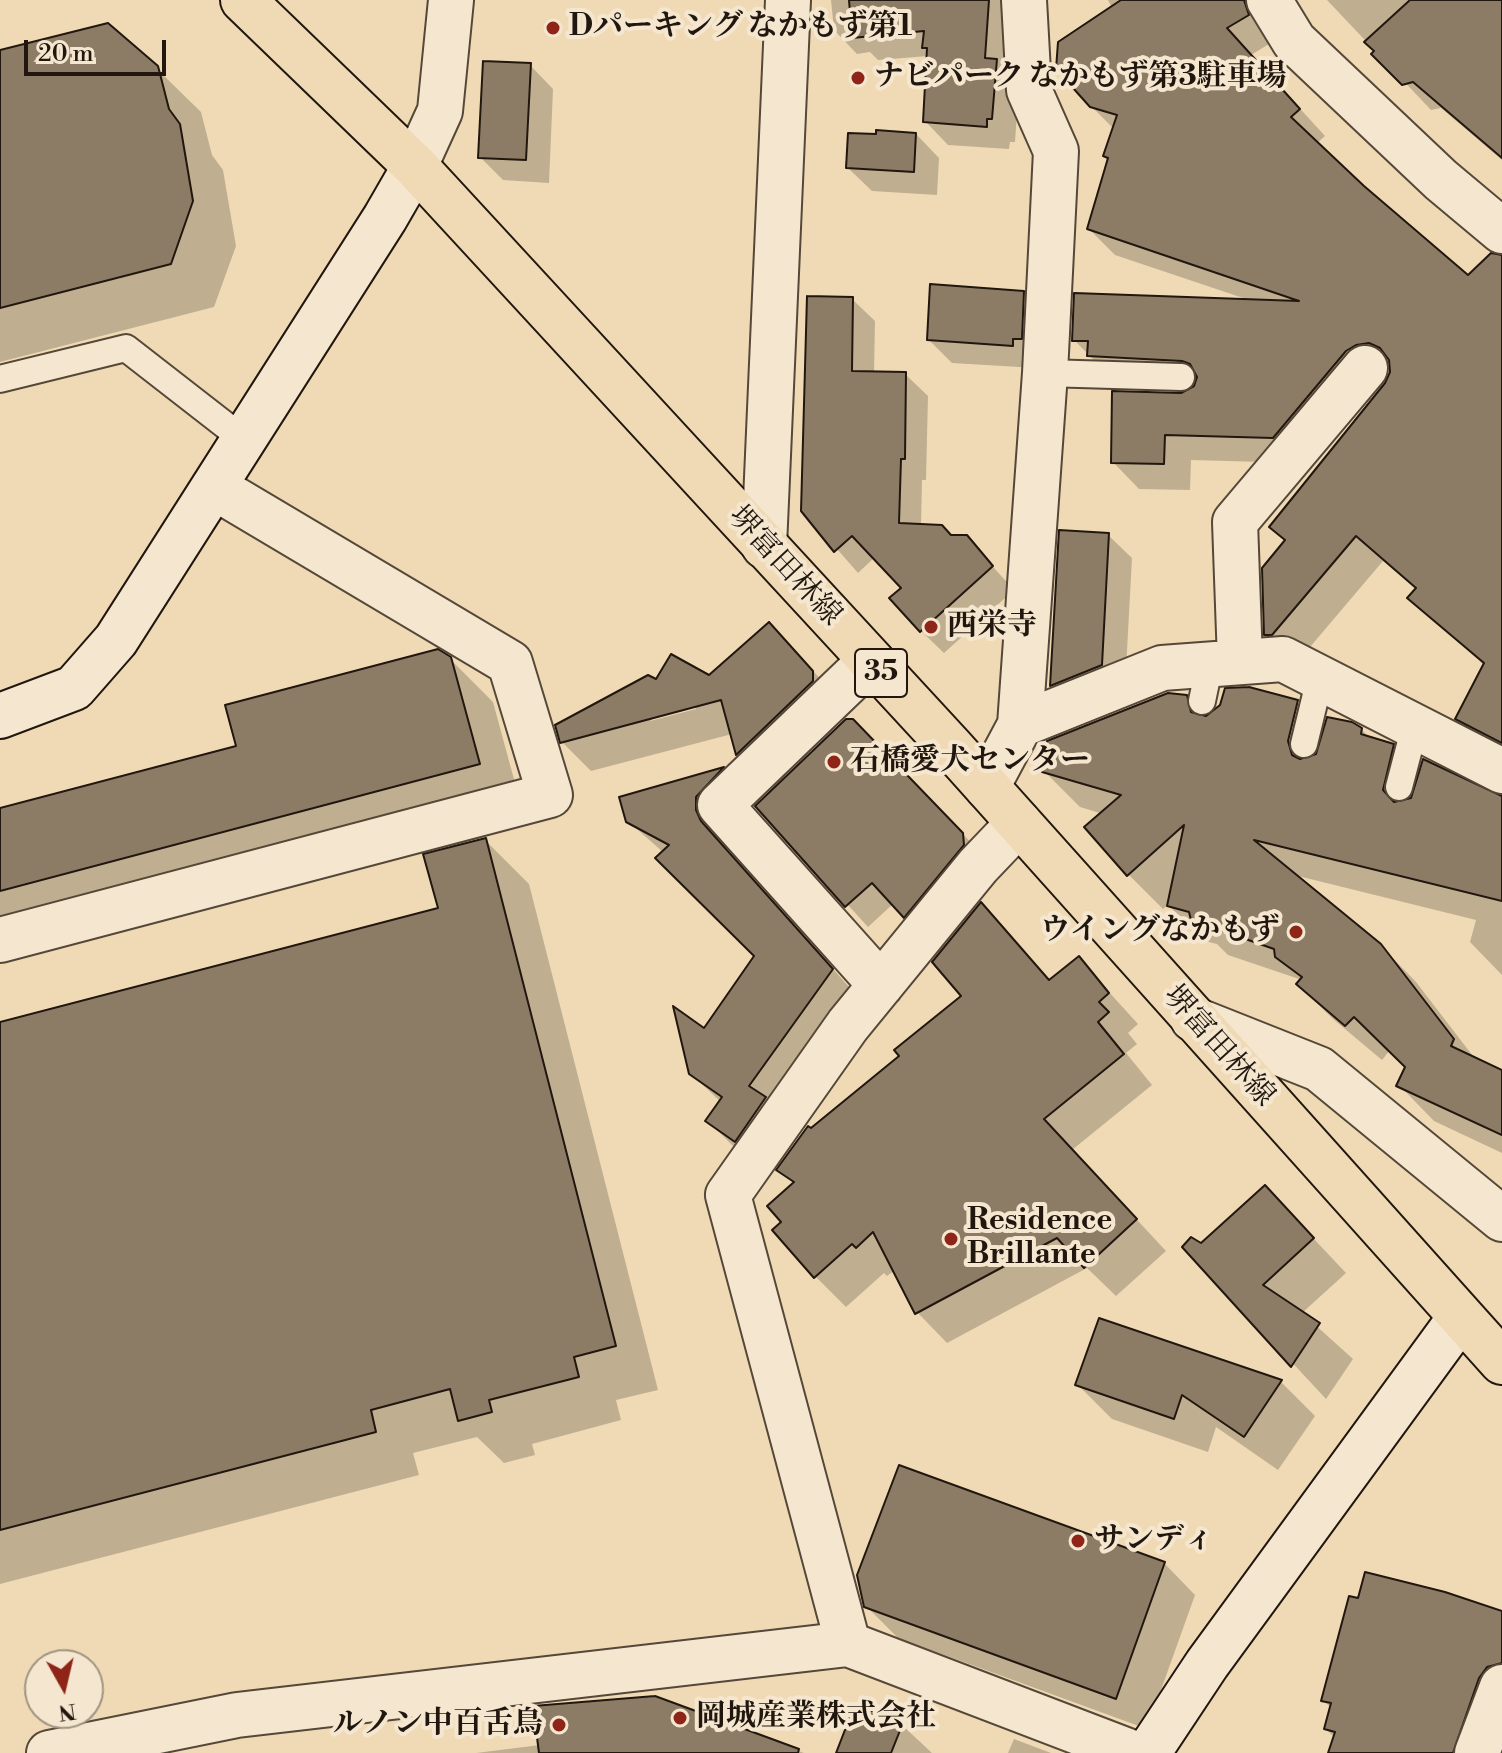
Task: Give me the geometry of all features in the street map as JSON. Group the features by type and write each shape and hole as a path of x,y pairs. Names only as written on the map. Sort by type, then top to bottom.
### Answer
{"main road":[{"name":"堺富田林線","path":"243,0 415,166 987,787 1502,1362"}],"street":[{"path":"0,716 74,688 116,640 385,218 415,166 440,111 451,0"},
{"path":"764,546 788,0"},
{"path":"987,787 1020,725 1045,373 1056,151 1029,90 1024,0"},
{"path":"1269,0 1294,41 1441,180 1502,231"},
{"path":"1217,675 1235,522 1365,368"},
{"path":"0,940 550,795 510,663 214,487"},
{"path":"1020,725 1162,668 1217,675 1283,659 1502,771"},
{"path":"870,661 720,805 881,985"},
{"path":"848,1644 728,1195 848,1025 978,866 1019,823"},
{"path":"1193,1019 1319,1069 1502,1219"},
{"path":"1148,1753 1207,1664 1460,1318"},
{"path":"49,1753 168,1741 237,1715 848,1644 1133,1753"},
{"path":"1477,1753 1502,1687"}],"lane":[{"path":"0,379 126,348 243,439"},
{"path":"1045,373 1181,377"},
{"path":"1304,744 1320,678"},
{"path":"1399,787 1415,726"}],"building":[{"path":"849,0 989,0 985,58 997,59 992,119 987,119 987,127 923,122 927,48 922,48 924,31 852,38"},
{"path":"1121,0 1244,0 1249,15 1227,28 1300,109 1291,117 1364,186 1468,275 1491,253 1502,255 1502,743 1455,719 1484,663 1407,598 1416,588 1356,536 1272,635 1264,635 1262,568 1285,540 1269,527 1385,383 1390,372 1389,360 1380,348 1369,343 1346,351 1273,438 1165,435 1164,464 1111,463 1112,391 1181,393 1194,386 1197,377 1190,364 1182,361 1087,356 1088,341 1072,341 1074,293 1299,301 1087,229 1108,158 1103,156 1117,115 1090,107 1056,69 1058,42"},
{"path":"1410,0 1502,0 1502,158 1413,82 1402,85 1371,54 1374,51 1364,42"},
{"path":"108,23 158,66 169,109 180,124 193,201 171,264 0,308 0,50"},
{"path":"483,61 531,63 526,160 478,158"},
{"path":"876,130 916,133 914,172 846,168 848,133 876,134"},
{"path":"930,284 1024,291 1022,339 1013,339 1013,346 927,340"},
{"path":"807,296 853,297 852,371 906,372 905,459 901,459 899,523 942,525 951,535 967,535 993,566 920,632 889,598 901,588 852,536 834,552 801,511"},
{"path":"1059,530 1109,533 1102,665 1050,686"},
{"path":"769,622 813,671 813,681 736,755 721,700 560,743 555,725 648,675 656,679 671,654 709,675"},
{"path":"438,649 451,657 480,764 0,891 0,808 236,746 225,705"},
{"path":"1249,687 1298,700 1288,741 1292,755 1300,759 1316,754 1327,717 1352,722 1362,728 1361,734 1394,744 1383,790 1394,802 1411,798 1423,759 1502,796 1502,901 1254,840 1381,944 1454,1039 1451,1046 1502,1070 1502,1135 1396,1086 1405,1067 1354,1017 1345,1026 1296,984 1302,977 1275,957 1274,949 1191,920 1189,912 1167,906 1184,825 1127,876 1084,827 1121,795 1042,772 1047,741 1168,693 1187,695 1191,712 1206,716 1220,705 1225,688"},
{"path":"846,719 853,719 963,833 964,845 904,918 872,883 845,907 755,806"},
{"path":"724,767 696,797 696,810 701,821 833,969 749,1086 766,1097 735,1142 705,1121 722,1097 689,1074 673,1006 704,1028 754,956 655,858 669,845 626,822 619,797"},
{"path":"486,838 616,1346 574,1357 579,1377 489,1400 492,1412 458,1421 450,1389 371,1410 376,1432 0,1530 0,1022 438,908 423,854"},
{"path":"981,902 1049,980 1079,956 1109,993 1099,1002 1109,1012 1098,1022 1124,1054 1044,1119 1137,1219 1084,1268 1057,1238 915,1314 873,1232 856,1248 852,1244 814,1278 772,1230 781,1222 767,1206 794,1182 776,1170 808,1126 811,1128 899,1056 894,1050 961,996 932,962"},
{"path":"1265,1185 1314,1238 1263,1285 1320,1323 1291,1367 1182,1247 1191,1237 1201,1243"},
{"path":"1099,1318 1282,1380 1244,1437 1182,1395 1174,1419 1075,1385"},
{"path":"899,1465 1165,1562 1116,1699 864,1607 857,1575"},
{"path":"1365,1572 1445,1592 1502,1611 1502,1663 1487,1667 1479,1678 1453,1753 1328,1753 1335,1732 1324,1729 1331,1703 1321,1701 1349,1596 1358,1598"},
{"path":"655,1696 799,1749 798,1753 539,1753 533,1706"},
{"path":"855,1704 903,1723 891,1753 836,1753"}],"place":[{"name":"Dパーキング なかもず第1","path":"553,28"},
{"name":"ナビパーク なかもず第3駐車場","path":"858,78"},
{"name":"西栄寺","path":"931,627"},
{"name":"石橋愛犬センター","path":"834,762"},
{"name":"ウイングなかもず","path":"1296,932"},
{"name":"Residence Brillante","path":"951,1239"},
{"name":"サンディ","path":"1078,1541"},
{"name":"岡城産業株式会社","path":"680,1718"},
{"name":"ルノン中百舌鳥","path":"559,1725"}]}
